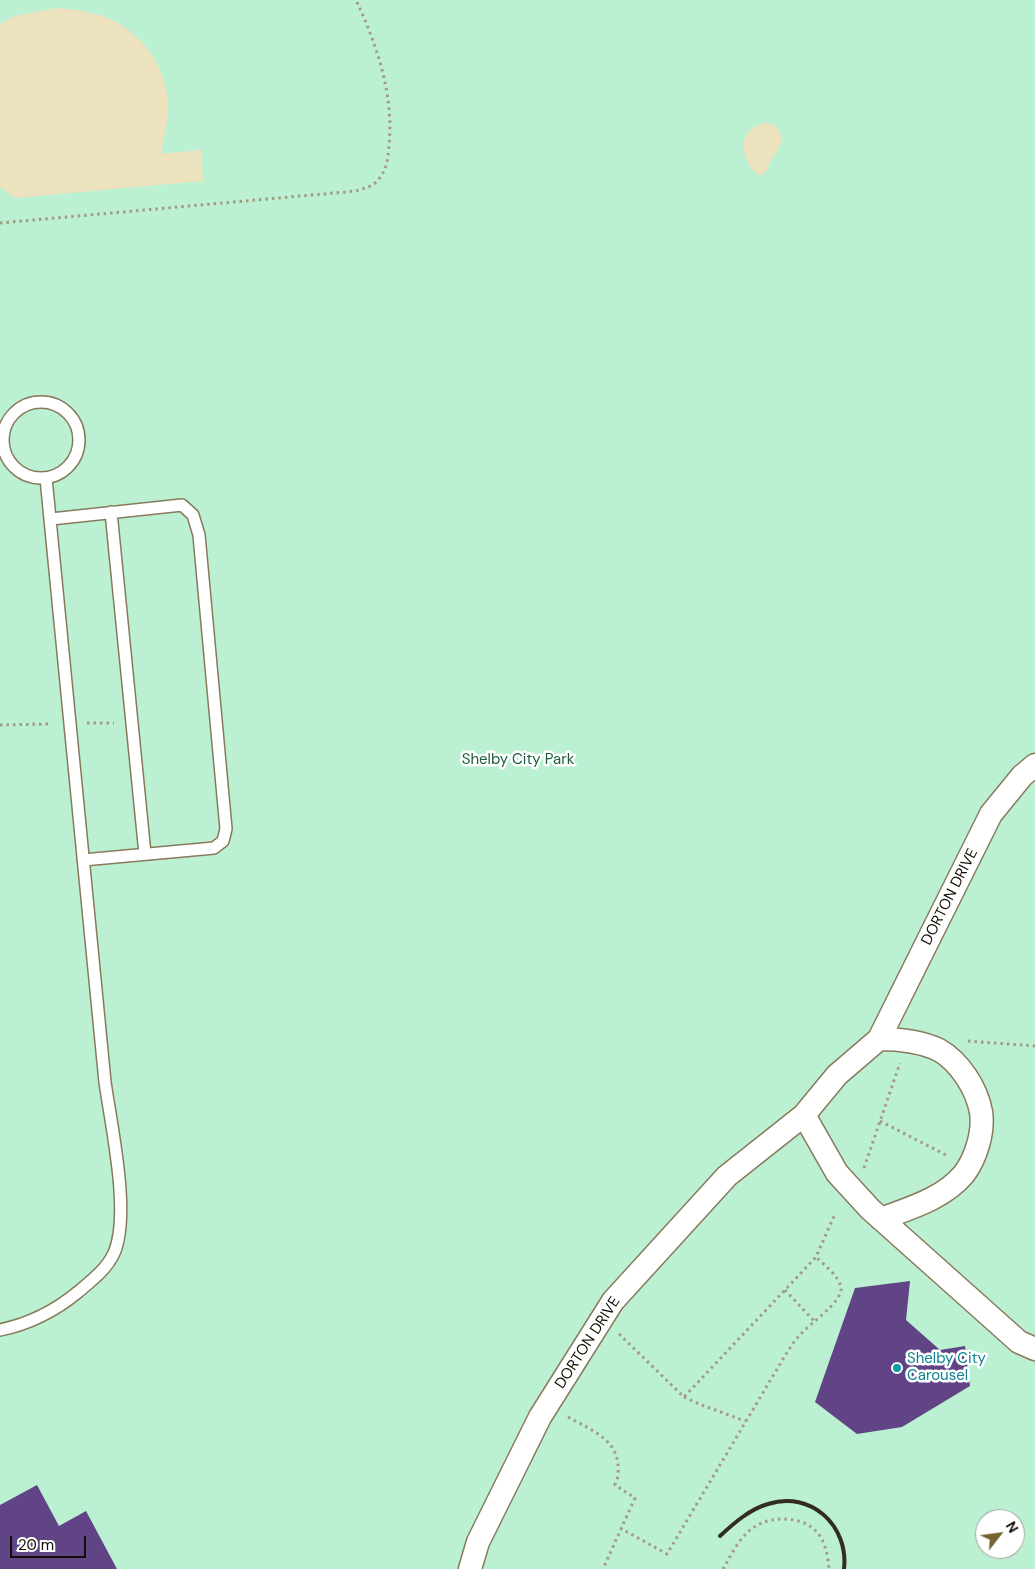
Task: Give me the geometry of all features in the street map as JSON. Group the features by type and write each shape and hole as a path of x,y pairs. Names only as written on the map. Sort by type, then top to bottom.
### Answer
{"street":[{"name":"DORTON DRIVE","path":"470,1569 478,1542 540,1417 613,1301 727,1176 804,1115 837,1075 879,1039 991,814 1022,776 1035,765"},
{"path":"879,1039 903,1040 923,1044 940,1051 956,1064 966,1077 975,1093 981,1112 981,1132 974,1154 965,1172 940,1195 881,1219"},
{"path":"804,1115 838,1174 870,1209 1019,1342 1035,1349"}],"lane":[{"path":"34,402 47,402 59,406 69,413 76,423 79,435 79,447 75,458 68,468 58,475 46,478 33,478 21,473 10,464 2,446 5,426 12,414 22,406 34,402"},
{"path":"0,1330 24,1325 66,1302 98,1275 113,1253 119,1230 119,1179 105,1082 46,478"},
{"path":"51,519 182,505 193,515 199,535 226,829 223,841 214,848 83,860"},
{"path":"111,512 145,854"}],"path":[{"path":"0,222 356,191 370,187 377,181 387,163 390,134 388,93 378,54 356,0"},
{"path":"967,1041 1035,1046"},
{"path":"862,1172 902,1057"},
{"path":"880,1121 968,1166"},
{"path":"684,1396 816,1257 835,1214"},
{"path":"620,1528 667,1554 745,1421 798,1336 834,1304 840,1296 839,1282 816,1257"},
{"path":"785,1290 814,1321"},
{"path":"603,1318 684,1396 699,1404 745,1421"},
{"path":"548,1406 608,1441 616,1452 618,1462 618,1477 615,1485 635,1498 603,1569"},
{"path":"723,1569 745,1534 756,1525 774,1519 797,1521 815,1530 828,1556 829,1569"}],"green space":[{"name":"Shelby City Park","path":"0,0 1035,0 1035,1569 0,1569"}],"sand":[{"path":"57,8 101,15 114,21 133,34 149,51 160,71 168,101 168,116 161,154 201,150 203,181 14,198 0,187 0,24 15,16"},
{"path":"763,123 774,125 780,131 781,140 778,150 767,169 760,176 748,163 744,151 744,139 748,132"}],"building":[{"name":"Shelby City Carousel","path":"910,1281 906,1320 940,1350 965,1346 970,1386 902,1427 857,1434 815,1402 855,1288"},
{"path":"37,1485 59,1526 86,1511 117,1569 0,1569 0,1505"}],"railway":[{"path":"720,1536 742,1517 761,1506 784,1501 799,1502 812,1507 824,1515 833,1526 840,1539 844,1553 844,1569"}],"place":[{"name":"Shelby City Carousel","path":"897,1368"}]}
